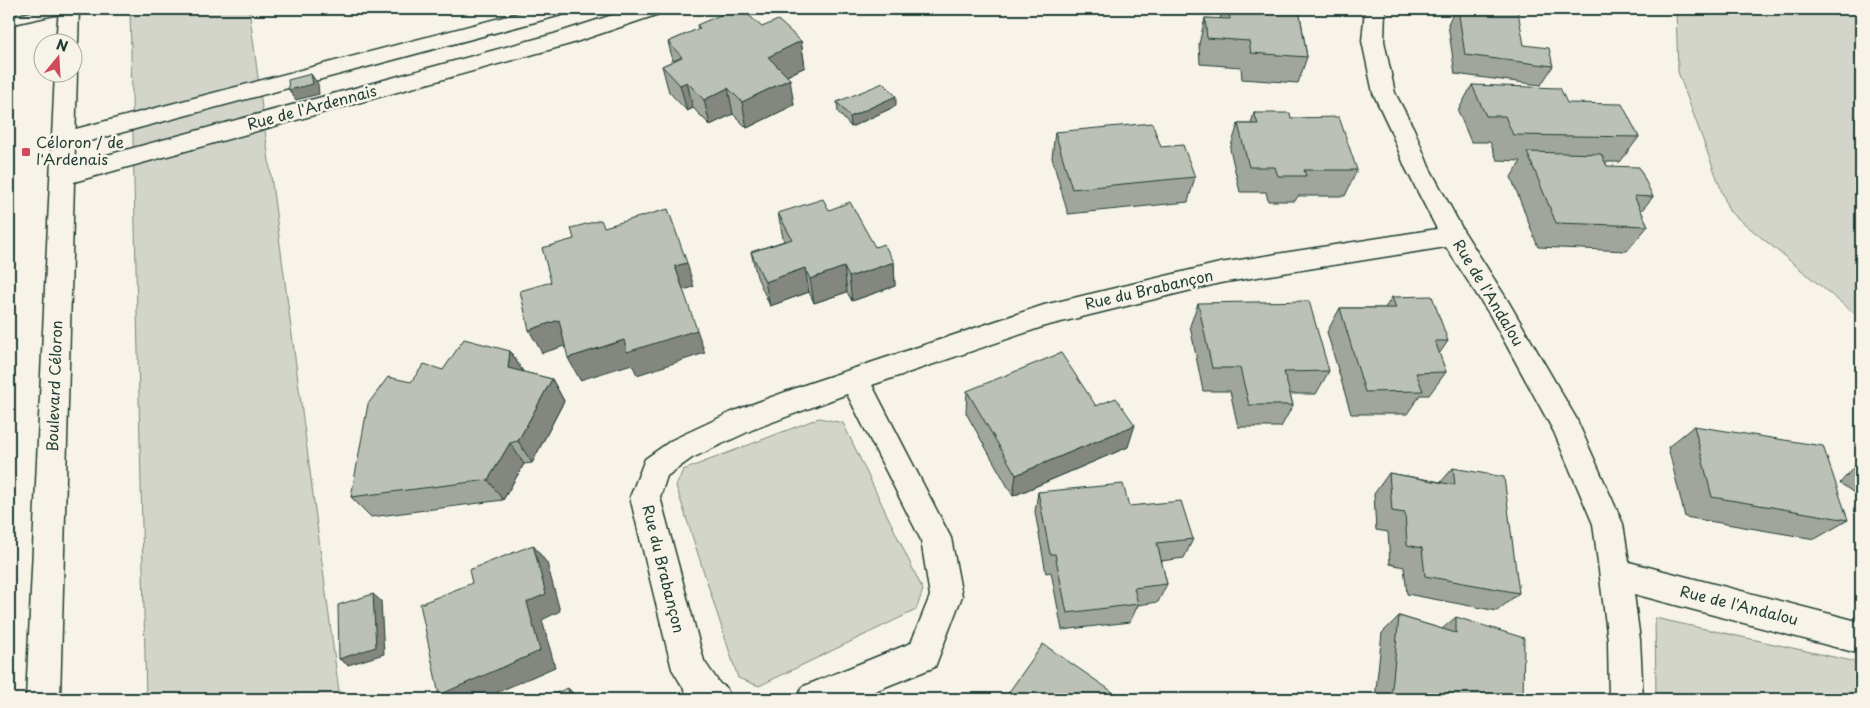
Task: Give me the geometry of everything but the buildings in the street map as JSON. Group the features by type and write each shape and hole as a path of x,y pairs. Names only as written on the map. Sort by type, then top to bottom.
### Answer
{"street":[{"path":"68,32 69,9"},
{"name":"Rue de l'Ardennais","path":"63,176 562,39 652,9"},
{"name":"Rue de l'Andalou","path":"1375,9 1373,40 1384,93 1402,129 1417,167 1454,236 1499,308 1566,427 1608,524 1624,640 1626,699"},
{"path":"64,140 554,10 562,39"},
{"name":"Boulevard Céloron","path":"43,699 66,82"},
{"name":"Rue du Brabançon","path":"714,699 709,698 689,669 645,497 655,468 682,449 744,420 854,379 1044,316 1220,273 1454,236"},
{"path":"814,699 923,655 946,596 936,538 854,379"},
{"name":"Rue de l'Andalou","path":"1616,574 1861,638"}],"lane":[{"path":"9,21 63,9"}],"shaded area":[{"path":"130,9 249,9 340,699 146,699"},
{"path":"1676,9 1861,9 1861,319 1729,211 1678,72"},
{"path":"819,418 843,423 923,590 916,610 759,686 738,678 676,486 683,470"},
{"path":"1655,618 1861,663 1861,699 1656,699"}],"place":[{"name":"Céloron / de l'Ardenais","path":"26,152"}]}
